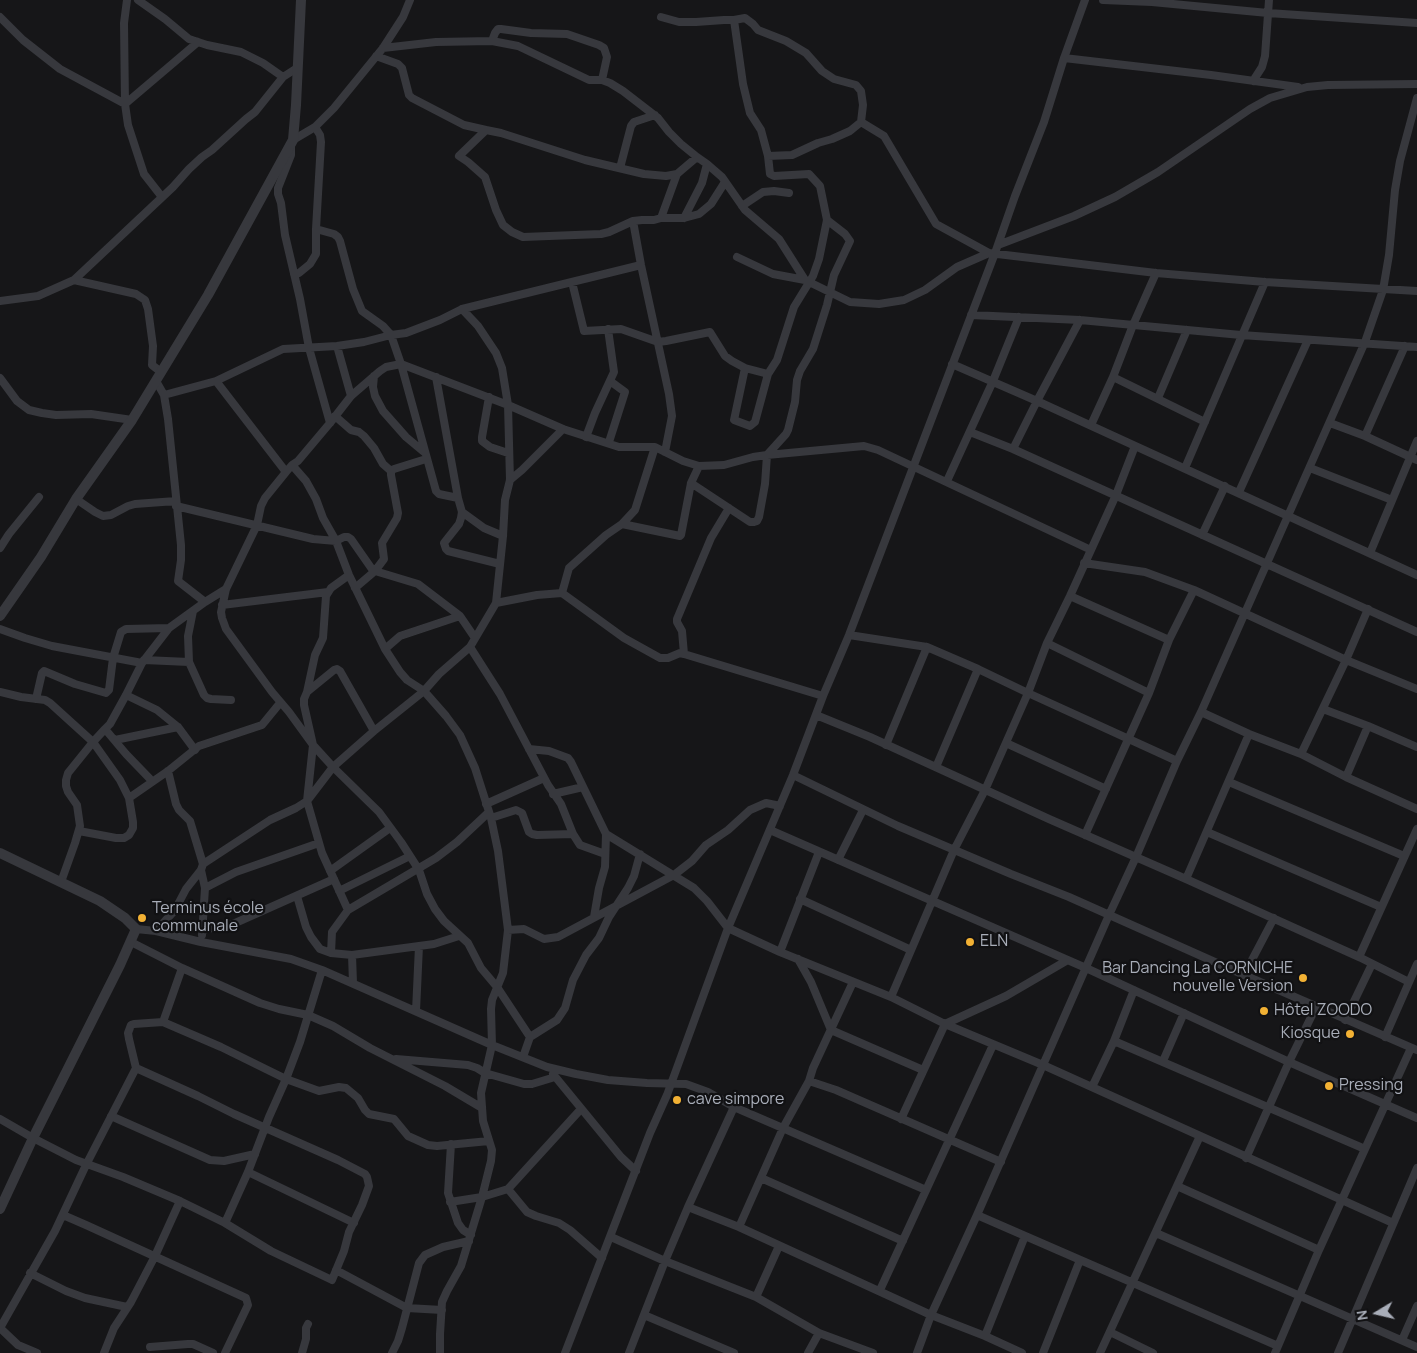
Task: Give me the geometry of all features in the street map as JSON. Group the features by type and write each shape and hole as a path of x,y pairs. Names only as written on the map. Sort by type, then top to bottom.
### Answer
{"street":[{"path":"127,0 124,23 125,104 128,125 144,174 162,197"},
{"path":"138,0 189,40 242,52 284,77"},
{"path":"301,0 296,105 291,155 278,188 285,235 309,348 332,419 351,430 360,432 391,472 398,514 382,543 384,559 374,572 355,588"},
{"path":"403,17 404,0"},
{"path":"0,616 41,558 76,498 132,420 208,295 292,143 315,127 334,108 383,48 403,17 410,0"},
{"path":"565,1353 671,1083 728,928 794,775 823,696 849,635 1044,122 1064,58 1086,0"},
{"path":"1103,0 1152,1 1268,13 1417,22"},
{"path":"1253,81 1262,67 1265,56 1269,0"},
{"path":"0,17 23,40 60,69 125,104"},
{"path":"661,17 679,22 745,18 758,30 786,41 806,53 822,72 834,79 856,85 861,91 863,105 861,122 850,131 792,155 768,156"},
{"path":"734,20 743,84 750,113 761,130 768,156 769,173 771,176 809,174 820,186 827,220 819,259 813,276 807,281 794,307 776,360 768,374 755,422 750,426 734,420 745,368"},
{"path":"492,41 495,32 501,29 531,33 567,34 599,45 604,48 607,57 602,80"},
{"path":"383,48 436,42 492,41 518,46 589,80 602,80 623,91 655,115 669,132 722,177 744,210 779,240 807,281"},
{"path":"125,104 198,42"},
{"path":"376,56 398,64 402,68 409,95 412,98 464,125 501,133 585,160 644,174 666,176 676,174 697,157"},
{"path":"1064,58 1211,74 1302,88"},
{"path":"0,301 38,296 74,280 202,157 255,112 284,77 297,68"},
{"path":"737,257 773,274 807,281 850,302 879,304 904,300 925,290 957,267 1115,197 1158,172 1270,98 1302,88 1328,84 1417,84"},
{"path":"917,1353 931,1314 1001,1162 1177,761 1267,565 1365,342 1383,290 1400,161 1417,98"},
{"path":"620,168 631,126 634,122 655,115"},
{"path":"861,122 884,136 936,224 994,250 1156,273 1417,292"},
{"path":"294,274 299,274 310,264 316,254 321,142 320,135 315,127"},
{"path":"486,130 459,156 485,177 496,210 504,225 517,236 558,237 601,234 633,221 684,218 698,214 711,204 725,182"},
{"path":"684,218 702,183 707,164"},
{"path":"660,218 676,174"},
{"path":"742,206 763,192 789,193"},
{"path":"691,482 750,522 757,521 760,517 767,455 788,430 795,402 797,380 813,349 834,275 850,241 845,234 827,220"},
{"path":"633,221 669,394 672,416 665,452"},
{"path":"316,229 338,237 353,289 362,311 383,326 391,335 401,364 436,491 439,494 458,498"},
{"path":"164,395 216,380 283,349 337,346 406,333 462,309 641,266"},
{"path":"1091,425 1156,273"},
{"path":"74,280 136,294 145,300 148,308 153,346 152,365 164,395 168,419 181,545 178,581 205,602"},
{"path":"572,282 583,330 621,329 658,342 710,332 725,356 745,368 768,374"},
{"path":"1185,468 1265,282"},
{"path":"156,931 175,910 202,866 270,820 307,802 333,767 424,690 470,647 496,603 505,500 510,480 508,405 502,368 496,353 478,326 462,309"},
{"path":"971,315 1080,320 1241,335 1417,347"},
{"path":"947,481 1020,317"},
{"path":"1013,449 1080,320"},
{"path":"586,436 599,402 614,372 608,329"},
{"path":"1158,398 1187,330"},
{"path":"1239,492 1308,340"},
{"path":"337,346 351,396"},
{"path":"1366,436 1406,346"},
{"path":"530,1037 497,986 481,968 468,942 444,921 435,908 427,894 419,870 402,842 379,812 313,745 226,628 222,618 222,605 226,589 257,525 261,506 265,498 351,396 374,376 386,368 401,364 489,397 563,429 619,446 655,447 683,462 699,466 724,465 767,455 864,446 878,450 947,481 1091,550"},
{"path":"952,364 1091,425 1417,574"},
{"path":"374,376 373,387 375,396 383,411 425,455"},
{"path":"436,377 462,512 459,524 444,543 446,549 500,564"},
{"path":"1113,377 1205,422"},
{"path":"0,378 17,401 29,410 42,414 91,414 132,420"},
{"path":"216,380 286,472"},
{"path":"608,442 625,392 610,381"},
{"path":"489,397 482,441 490,447 508,453"},
{"path":"1330,423 1366,436 1413,458"},
{"path":"510,480 563,429"},
{"path":"970,432 1116,495 1417,632"},
{"path":"1370,553 1392,500 1413,458 1417,441"},
{"path":"891,997 954,850 1006,743 1047,643 1116,495 1135,446"},
{"path":"562,593 569,568 606,535 622,524 634,510 655,447"},
{"path":"391,472 425,455"},
{"path":"292,465 316,499 323,518 336,541 348,575 385,649 400,672 407,680 424,690 460,735 475,768 489,811 498,851 508,930 503,973 492,1000 492,1045 481,1092 485,1131 492,1150 491,1161 461,1266 442,1302 440,1353"},
{"path":"622,524 680,536 691,482 699,466"},
{"path":"1310,468 1392,500"},
{"path":"1202,535 1225,486"},
{"path":"0,548 39,497"},
{"path":"76,498 103,516 135,504 176,503 313,539 336,541 344,537 351,539 374,572 418,584 460,616 475,638"},
{"path":"684,654 682,631 677,619 711,538 729,508"},
{"path":"462,512 484,528 503,536"},
{"path":"1084,563 1145,572 1194,590 1346,660 1417,689"},
{"path":"348,575 328,592 326,596 323,638 315,655 304,698 313,745 307,802 322,853 348,910"},
{"path":"61,882 80,826 77,805 66,786 68,773 110,724 143,662 169,628 226,589"},
{"path":"1085,835 1149,693 1169,640 1194,590"},
{"path":"222,605 328,592"},
{"path":"496,603 537,595 562,593 624,638 660,658 665,659 680,653 823,696"},
{"path":"1070,596 1169,640"},
{"path":"1301,754 1368,610"},
{"path":"193,611 188,636 189,662 207,698 211,700 231,700"},
{"path":"385,649 400,636 460,616"},
{"path":"36,699 44,671 75,684 105,693 108,692 112,658 123,630 169,628"},
{"path":"0,629 52,646 112,658 143,662 189,662"},
{"path":"849,635 927,647 1177,761"},
{"path":"1047,643 1149,693"},
{"path":"470,647 500,694 544,778 565,813 573,834 580,845 606,854"},
{"path":"886,745 927,647"},
{"path":"307,692 334,670 338,669 374,731"},
{"path":"936,767 978,669"},
{"path":"0,692 45,700 50,703 93,742 120,780 129,798 134,822 129,835 124,838 116,838 79,831"},
{"path":"126,695 157,710 178,727 195,750"},
{"path":"129,798 204,744 262,725 280,703"},
{"path":"1323,709 1417,747"},
{"path":"1201,712 1249,734 1301,754 1346,777 1417,809"},
{"path":"816,715 1274,918 1409,982"},
{"path":"1346,777 1368,726"},
{"path":"115,740 178,727"},
{"path":"105,729 152,780"},
{"path":"1186,879 1249,734"},
{"path":"1006,743 1106,789"},
{"path":"530,749 549,751 568,758 606,834 605,867 594,917"},
{"path":"168,771 176,804 190,821 202,866 205,888 201,942"},
{"path":"794,775 863,810 1069,897 1414,1049 1364,1149 1276,1349 1133,1283 977,1215"},
{"path":"331,953 332,932 348,910 419,870 457,842 489,811 544,778"},
{"path":"1229,782 1404,856"},
{"path":"553,794 583,787"},
{"path":"508,930 524,929 544,939 558,937 674,875 692,861 706,845 728,830 750,810 766,803 780,806"},
{"path":"489,811 516,810 522,813 529,832 537,836 573,834"},
{"path":"838,860 863,810"},
{"path":"330,871 390,828"},
{"path":"1359,957 1417,829"},
{"path":"770,830 1086,968 1289,1062 1417,1118"},
{"path":"1207,832 1381,907"},
{"path":"606,834 694,888 728,928 780,952 891,997 945,1024 1092,1087 1393,1223"},
{"path":"205,888 236,872 319,842"},
{"path":"780,952 819,852"},
{"path":"0,853 105,905 125,918 136,929 156,931 201,942 291,959 353,983 492,1045 547,1067 608,1080 686,1084 708,1092 734,1107 926,1190"},
{"path":"523,1057 530,1037 557,1020 565,1008 573,980 586,955 599,938 609,917 628,888 634,876 640,854"},
{"path":"339,891 410,856"},
{"path":"202,930 233,924 334,879"},
{"path":"297,896 306,927 311,937 320,949 331,953 352,955 434,944 459,936"},
{"path":"800,899 911,950"},
{"path":"1244,975 1274,918"},
{"path":"1,1207 136,929"},
{"path":"131,942 182,968 271,1007 308,1015 334,1026 370,1048 482,1108"},
{"path":"416,1011 419,946"},
{"path":"352,955 353,983"},
{"path":"798,959 811,982 831,1030 923,1070"},
{"path":"901,1119 945,1024 1006,996 1066,960"},
{"path":"1345,1020 1372,964"},
{"path":"1385,1037 1417,964"},
{"path":"163,1022 182,968"},
{"path":"225,1223 286,1079 300,1042 322,970"},
{"path":"739,1227 783,1128 809,1081 813,1068 853,982"},
{"path":"1092,1087 1114,1041 1134,990"},
{"path":"1246,1158 1316,1007"},
{"path":"1163,1061 1184,1013"},
{"path":"37,1353 18,1345 0,1328 63,1215 86,1165 136,1068 128,1033 132,1024 163,1022 221,1047 286,1079 319,1090 339,1087 346,1088 358,1098 369,1114 394,1118 408,1136 428,1145 489,1141"},
{"path":"1114,1041 1364,1149"},
{"path":"880,1290 993,1045"},
{"path":"391,1059 468,1065 485,1073 524,1084 532,1084 555,1077"},
{"path":"547,1067 636,1172"},
{"path":"0,1119 86,1165 123,1177 180,1201 225,1223 271,1251 332,1280 369,1186 369,1181 365,1174 136,1068"},
{"path":"809,1081 836,1090 1001,1162"},
{"path":"629,1353 688,1207 734,1107"},
{"path":"450,1202 482,1197 508,1189 581,1109"},
{"path":"111,1116 210,1160 224,1161 254,1154"},
{"path":"1100,1353 1200,1136"},
{"path":"451,1144 448,1193 458,1223 470,1238"},
{"path":"1338,1353 1417,1168"},
{"path":"248,1172 354,1223"},
{"path":"761,1178 902,1241"},
{"path":"1177,1186 1319,1250"},
{"path":"508,1189 527,1212 559,1223 570,1230 602,1258"},
{"path":"104,1353 114,1328 155,1256 180,1201"},
{"path":"688,1207 739,1227 1022,1353"},
{"path":"63,1215 246,1298 248,1305 225,1353"},
{"path":"1156,1233 1417,1347"},
{"path":"985,1336 1025,1236"},
{"path":"611,1237 665,1261 756,1297 819,1333 874,1353"},
{"path":"392,1353 398,1341 419,1263 425,1255 470,1238"},
{"path":"756,1297 779,1246"},
{"path":"1043,1353 1080,1260"},
{"path":"336,1270 407,1308 442,1310"},
{"path":"30,1273 85,1298 127,1307"},
{"path":"1402,1340 1417,1306"},
{"path":"644,1315 734,1353"},
{"path":"302,1353 308,1324"},
{"path":"1110,1332 1153,1353"},
{"path":"808,1353 819,1333"},
{"path":"150,1348 193,1344 213,1353"}],"place":[{"name":"Terminus école communale","path":"142,918"},
{"name":"ELN","path":"970,942"},
{"name":"Bar Dancing La CORNICHE nouvelle Version","path":"1303,978"},
{"name":"Hôtel ZOODO","path":"1264,1011"},
{"name":"Kiosque","path":"1350,1034"},
{"name":"Pressing","path":"1329,1086"},
{"name":"cave simpore","path":"677,1100"}]}
